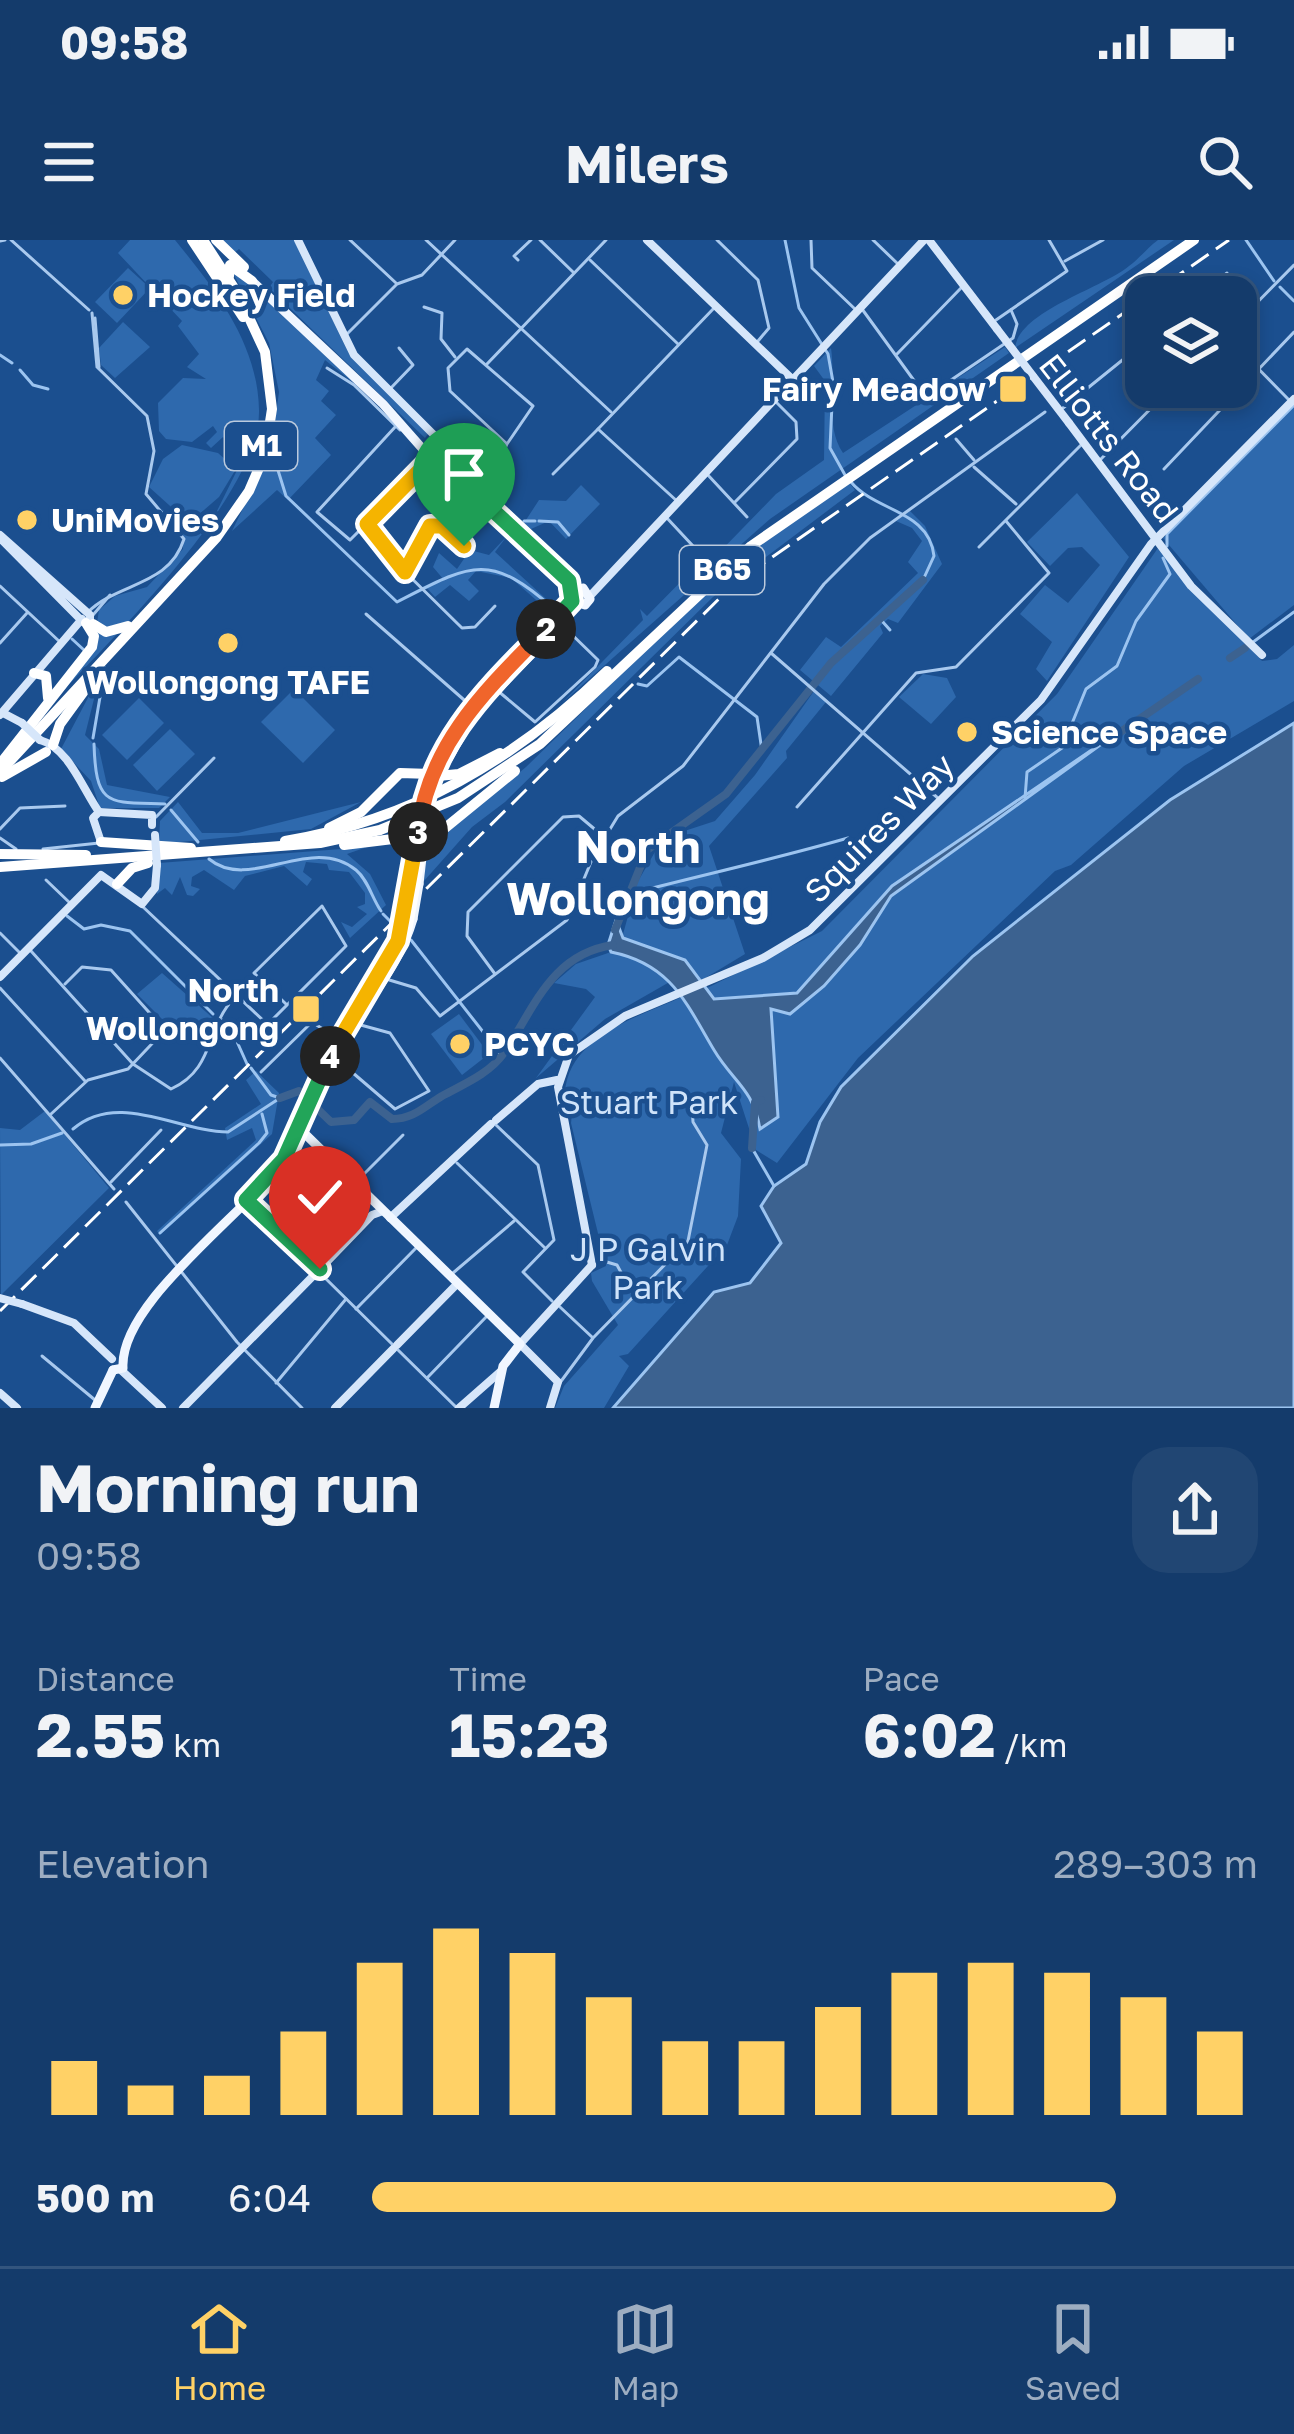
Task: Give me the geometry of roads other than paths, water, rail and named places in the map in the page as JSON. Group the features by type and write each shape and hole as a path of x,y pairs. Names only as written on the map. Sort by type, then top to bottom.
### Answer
{"highway":[{"path":"197,240 217,262 230,262 254,280"},
{"name":"M1","path":"0,772 227,515 254,466 265,425 264,371 253,337 197,240"},
{"path":"216,240 254,280"},
{"name":"B65","path":"857,467 1183,240"},
{"name":"B65","path":"421,836 452,822 542,747 595,688 694,594 833,483 1194,240"},
{"name":"M1","path":"0,772 217,537 256,476 272,409 262,343 217,262"},
{"path":"254,280 233,266 226,267 262,343"},
{"path":"85,620 104,632 128,626"},
{"path":"0,772 93,644 85,620"},
{"path":"0,772 51,749 68,712 121,641"},
{"path":"34,673 42,672 48,682 44,706"},
{"path":"117,884 135,866 194,852 298,839 386,816 460,784 529,741 595,688"},
{"path":"281,849 358,836 447,803 522,758 595,688"},
{"name":"B65","path":"435,775 453,776 519,741 595,688"},
{"path":"298,839 361,812 398,774 412,770 435,775"},
{"path":"100,838 194,852"},
{"path":"0,860 281,849 401,838"}],"main road":[{"path":"298,240 345,337 431,455 486,492 580,595"},
{"path":"647,240 794,381"},
{"path":"498,686 580,595 706,473 926,240"},
{"name":"Elliotts Road","path":"926,240 1196,592 1262,655"},
{"path":"254,280 580,595"},
{"name":"Squires Way","path":"557,1080 564,1061 602,1028 810,930 1054,685 1156,538 1293,401"},
{"path":"0,536 85,620 34,673 6,711 85,784 98,817 100,838"},
{"path":"407,931 435,775 474,709 560,624 580,595"},
{"path":"0,977 103,874 142,904 155,888 153,824 126,812 98,817"},
{"path":"401,838 421,836"},
{"path":"340,1042 384,978 407,931 419,884 421,836"},
{"path":"97,1344 115,1350 180,1268 284,1159 340,1042 384,978"},
{"path":"184,1408 348,1240 538,1084 557,1080 595,1260 501,1371 458,1408"},
{"path":"300,1129 380,1212 563,1381 550,1408"},
{"path":"335,1408 453,1280"},
{"path":"0,1298 58,1314 97,1344 162,1408"},
{"path":"98,1405 135,1329"},
{"path":"494,1408 501,1371"},
{"path":"484,1383 492,1381 497,1389"},
{"path":"2,1398 17,1408"}],"street":[{"path":"5,240 92,313 100,369 144,410 154,446 146,494 184,539 147,584 111,593 85,620"},
{"path":"350,240 397,284"},
{"path":"426,240 613,413"},
{"path":"345,337 397,284 422,275 455,240"},
{"path":"514,256 531,240"},
{"path":"540,240 574,273"},
{"path":"487,364 606,240"},
{"path":"717,240 759,282 769,328 755,344"},
{"path":"811,240 812,268 860,310 926,397 1012,338 1017,324 1011,310"},
{"path":"873,240 900,266"},
{"path":"995,326 1066,272 1065,261 1049,240"},
{"path":"1065,261 1103,240"},
{"path":"589,258 678,344"},
{"path":"1257,303 1294,265"},
{"path":"1223,276 1227,273"},
{"path":"895,356 963,286"},
{"path":"553,474 716,305"},
{"path":"424,307 442,313 441,339 457,359"},
{"path":"1163,469 1294,332"},
{"path":"388,392 413,365 399,348"},
{"path":"486,492 507,444 533,406 470,348 448,368 449,391 507,444"},
{"path":"1064,408 1125,358"},
{"path":"327,368 396,425 431,455 350,540 317,508 396,425"},
{"path":"1258,368 1293,401"},
{"path":"736,502 796,439 797,424 775,401"},
{"path":"1098,462 1151,408"},
{"path":"384,978 416,988 435,1014 455,1005 567,920 604,837 623,812 683,766 824,584 906,508 1045,412"},
{"path":"598,429 677,502"},
{"path":"956,439 974,464 1017,504"},
{"path":"979,547 1083,442"},
{"path":"706,473 747,517"},
{"path":"664,516 707,561"},
{"path":"796,807 916,673 956,668 1048,573 1006,521"},
{"path":"367,524 405,572 462,628 475,627 496,606"},
{"path":"405,572 430,526 442,526 464,546"},
{"path":"546,563 560,580 560,589"},
{"path":"0,586 62,643"},
{"path":"0,643 28,612"},
{"path":"366,614 474,709"},
{"path":"498,686 535,722 598,664 560,624"},
{"path":"771,652 940,800"},
{"path":"153,824 214,758"},
{"path":"0,829 20,808 65,806"},
{"path":"496,975 467,936 468,912 563,817 579,816 604,837"},
{"path":"0,838 18,850 100,838"},
{"path":"46,880 71,904"},
{"path":"142,904 267,1024 287,1005 346,946 320,905 254,973 287,1005"},
{"path":"0,933 63,986 133,1064 169,1089 177,1088 208,1057 217,1018 236,997"},
{"path":"51,1114 86,1082 133,1064 165,1030 111,970 82,967 63,986"},
{"path":"0,988 86,1082"},
{"path":"261,1072 314,1021 340,1042"},
{"path":"333,1057 395,1109 429,1090 389,1032 356,1024"},
{"path":"0,1058 112,1186 161,1130"},
{"path":"563,1381 593,1338 636,1299 692,1232 707,1145 694,1124 692,1105"},
{"path":"495,1123 538,1165 554,1240 523,1272 559,1300 593,1338"},
{"path":"355,1184 403,1135"},
{"path":"452,1158 546,1249"},
{"path":"246,1200 458,1408"},
{"path":"126,1202 242,1348 302,1408"},
{"path":"316,1208 348,1240"},
{"path":"453,1280 515,1219"},
{"path":"356,1309 418,1246"},
{"path":"595,1260 617,1265 636,1299"},
{"path":"276,1383 346,1299"},
{"path":"427,1378 489,1314"},
{"path":"42,1356 98,1405"}],"waterway":[{"path":"785,240 799,308 828,354 833,382 830,448 845,475"},
{"path":"1246,240 1274,281"},
{"path":"1280,287 1294,301"},
{"path":"0,355 12,363"},
{"path":"20,370 33,385 48,389"},
{"path":"1167,546 1167,534 1294,405"},
{"path":"272,451 286,496 397,602 444,579 479,570 512,578 554,609"},
{"path":"851,482 922,529 934,556 923,580"},
{"path":"524,521 535,521"},
{"path":"539,521 558,522 569,535"},
{"path":"1025,798 1027,772 1062,748 1086,689 1117,666 1136,621 1170,574 1163,558"},
{"path":"615,930 647,850 726,794 831,663 923,580"},
{"path":"1245,648 1294,612"},
{"path":"882,621 890,630"},
{"path":"72,639 84,650"},
{"path":"1230,658 1245,648"},
{"path":"638,684 647,686 679,657 757,717 762,751"},
{"path":"93,738 105,668"},
{"path":"1116,735 1198,679"},
{"path":"94,744 98,780 109,797 165,804"},
{"path":"171,810 198,842"},
{"path":"629,894 848,838"},
{"path":"209,859 225,868 243,870 301,859 338,860 360,874 381,911"},
{"path":"383,914 399,930"},
{"path":"67,916 84,929 101,925 130,931 213,1014"},
{"path":"411,940 502,1056"},
{"path":"280,1098 299,1091 331,1122 354,1120 370,1102 392,1119 413,1114 498,1060 546,986 574,959 613,945"},
{"path":"222,1020 230,1026 247,1064"},
{"path":"73,1129 91,1118 129,1113 228,1132 280,1098 271,1095 251,1068"},
{"path":"752,1148 755,1102 761,1100"},
{"path":"160,1233 259,1143 267,1133 262,1114"},
{"path":"0,1145 31,1144 62,1133"},
{"path":"752,1148 774,1186"}],"railway":[{"path":"0,1311 735,583 1229,240"}],"place":[{"name":"Hockey Field","path":"123,295"},
{"name":"Fairy Meadow","path":"1013,389"},
{"name":"UniMovies","path":"27,520"},
{"name":"Wollongong TAFE","path":"228,643"},
{"name":"Science Space","path":"967,732"},
{"name":"North Wollongong","path":"306,1009"},
{"name":"PCYC","path":"460,1044"}],"district":[{"name":"North Wollongong","path":"638,873"}],"park label":[{"name":"Stuart Park","path":"649,1102"},
{"name":"J P Galvin Park","path":"648,1268"}]}
